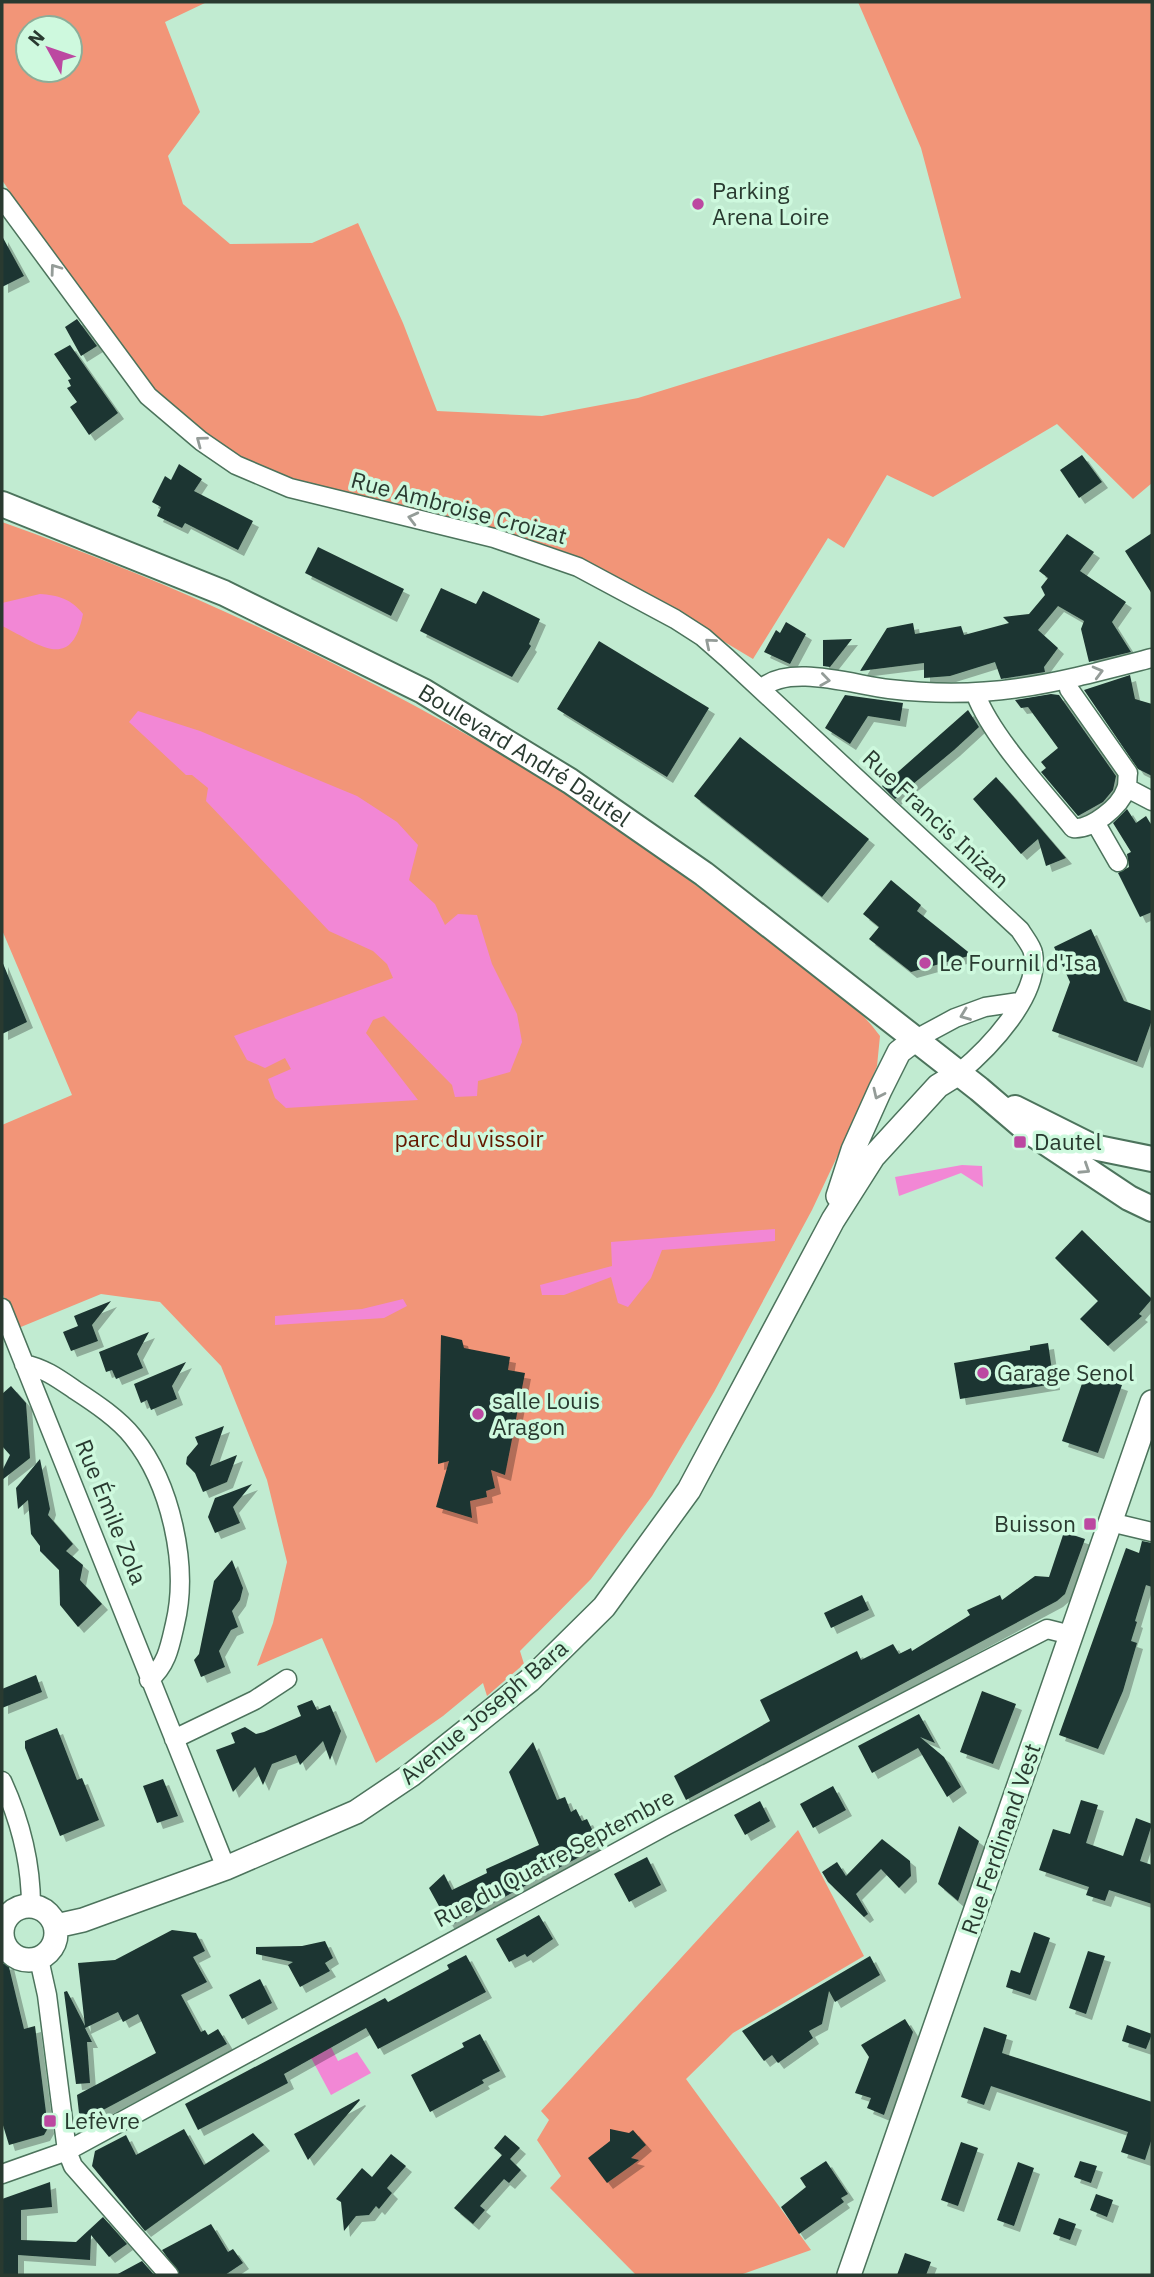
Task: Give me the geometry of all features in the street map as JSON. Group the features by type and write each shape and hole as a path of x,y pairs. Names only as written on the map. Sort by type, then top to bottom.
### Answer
{"main road":[{"name":"Boulevard André Dautel","path":"2,504 224,593 423,691 570,780 704,874 1052,1148 1152,1209"},
{"name":"Boulevard André Dautel","path":"991,1099 1026,1112 1093,1147 1152,1159"}],"street":[{"name":"Rue Ambroise Croizat","path":"2,198 148,396 201,441 236,465 290,488 494,538 578,567 704,637 761,689"},
{"path":"761,689 773,679 784,676 926,693 976,695 1068,681 1152,658"},
{"path":"976,695 983,714 1073,828 1082,829 1095,822 1127,788 1128,773 1069,689 1068,681"},
{"name":"Rue Francis Inizan","path":"761,689 1020,930 1034,952 1033,975 1010,1022 959,1073"},
{"path":"1127,788 1152,801"},
{"path":"1095,822 1118,862"},
{"path":"916,1039 955,1018 985,1007 1019,1002"},
{"name":"Avenue Joseph Bara","path":"833,1220 853,1150 880,1090 899,1052 916,1039"},
{"name":"Avenue Joseph Bara","path":"56,1926 83,1920 226,1868 356,1812 411,1776 530,1680 604,1607 689,1490 833,1220 873,1157 938,1086 959,1073"},
{"name":"Rue Émile Zola","path":"2,1308 226,1868"},
{"name":"Rue Émile Zola","path":"24,1364 39,1367 92,1401 133,1437 160,1485 179,1546 179,1609 168,1654 160,1671 149,1680"},
{"name":"Rue Ferdinand Vest","path":"849,2275 1152,1402"},
{"path":"1110,1522 1152,1532"},
{"name":"Rue du Quatre Septembre","path":"2,2174 67,2151 630,1844 1047,1629 1070,1635"},
{"path":"174,1739 255,1700 287,1679"},
{"path":"2,1781 14,1807 32,1880 31,1906"},
{"path":"19,1961 52,1949 56,1926 47,1912 31,1906 15,1909 2,1930 2,1938 5,1946 47,1994 67,2151 73,2166 169,2275"}],"green space":[{"path":"2,2 207,2 165,22 200,112 168,156 183,204 230,244 312,243 358,223 403,323 437,411 542,416 638,398 961,298 921,148 858,2 1152,2 1152,483 1133,499 1057,424 933,497 887,475 844,548 828,538 753,659 616,577 544,550 250,470 132,374 2,180"},
{"name":"parc du vissoir","path":"2,522 143,576 280,637 479,742 568,795 662,860 830,985 880,1036 877,1066 812,1210 714,1392 652,1496 591,1579 520,1651 524,1664 487,1696 483,1683 443,1716 376,1763 322,1638 257,1666 273,1623 287,1562 267,1480 221,1366 160,1302 101,1294 16,1329 2,1292 2,1125 72,1095 2,930"},
{"path":"798,1830 864,1956 733,2033 686,2079 811,2250 740,2275 636,2275 550,2188 561,2176 537,2140 549,2120 541,2111"}],"shaded area":[{"path":"40,594 64,599 83,614 78,632 70,644 62,649 40,645 2,626 2,603"},
{"path":"138,711 200,731 357,796 397,822 418,845 409,880 435,904 445,925 458,914 477,915 492,964 517,1014 522,1042 510,1072 478,1081 477,1096 455,1097 452,1085 384,1016 373,1020 366,1033 418,1100 286,1108 275,1098 268,1079 291,1069 285,1058 265,1068 247,1060 234,1036 393,978 387,964 373,951 329,931 206,801 208,788 192,775 186,775 129,722"},
{"path":"962,1165 982,1166 983,1187 961,1173 899,1196 895,1177"},
{"path":"775,1229 775,1241 662,1250 651,1278 628,1307 618,1303 611,1277 564,1295 542,1295 540,1285 612,1266 611,1242"},
{"path":"403,1299 407,1306 384,1318 275,1325 275,1316 362,1309"},
{"path":"328,2041 338,2061 357,2052 371,2073 331,2095 308,2052"}],"building":[{"path":"2,236 24,276 2,287"},
{"path":"77,319 97,346 81,356 65,327"},
{"path":"70,345 118,413 89,435 70,407 77,402 67,388 71,386 68,380 71,379 54,354"},
{"path":"1082,455 1102,482 1079,498 1060,470"},
{"path":"179,464 202,479 194,491 253,521 238,550 185,523 182,528 157,516 161,507 152,502 165,476 171,480"},
{"path":"1152,533 1152,594 1125,551"},
{"path":"1067,534 1094,552 1080,571 1126,602 1112,622 1131,652 1089,662 1081,629 1084,621 1058,606 1038,630 1058,648 1044,667 1045,672 1001,679 995,662 950,676 924,678 924,663 860,671 887,628 913,623 915,634 961,626 964,635 1009,623 1003,617 1029,614 1045,595 1041,587 1048,578 1039,571"},
{"path":"318,547 404,589 391,616 305,573"},
{"path":"441,588 476,604 483,591 540,619 529,644 531,646 512,677 420,631"},
{"path":"786,622 806,634 790,664 764,652 776,630 780,633"},
{"path":"852,639 830,667 823,666 823,640"},
{"path":"599,641 709,708 667,777 557,709"},
{"path":"1130,675 1135,699 1152,704 1152,776 1138,769 1084,690"},
{"path":"845,695 903,703 900,721 868,716 850,744 825,728"},
{"path":"1059,695 1116,776 1113,790 1103,802 1078,816 1041,772 1046,768 1041,762 1058,748 1028,707 1021,708 1015,700"},
{"path":"968,710 979,727 895,799 882,786"},
{"path":"740,737 869,839 822,897 694,796"},
{"path":"996,777 1066,858 1046,866 1038,839 1021,854 973,799"},
{"path":"1127,809 1136,823 1146,816 1152,826 1152,912 1140,917 1118,873 1129,867 1127,854 1131,852 1113,823"},
{"path":"891,880 921,905 917,911 972,955 911,972 869,939 879,927 863,914"},
{"path":"1091,929 1124,1001 1152,1011 1152,1020 1137,1062 1052,1031 1070,982 1054,947"},
{"path":"2,961 27,1022 2,1034"},
{"path":"1082,1230 1152,1299 1139,1314 1142,1316 1108,1346 1080,1319 1098,1301 1055,1258"},
{"path":"111,1301 92,1325 98,1341 71,1351 63,1332 78,1326 74,1316"},
{"path":"149,1332 137,1354 143,1368 116,1379 112,1370 106,1372 99,1352"},
{"name":"salle Louis Aragon","path":"441,1335 462,1340 464,1348 510,1357 508,1370 525,1373 505,1475 491,1470 495,1488 486,1491 487,1497 470,1501 472,1518 436,1507 449,1461 438,1464"},
{"path":"1048,1343 1054,1384 960,1399 954,1363 1030,1350 1030,1346"},
{"path":"186,1362 172,1386 177,1399 151,1410 147,1400 141,1403 134,1384"},
{"path":"1086,1372 1122,1385 1098,1453 1062,1441"},
{"path":"11,1386 26,1403 30,1458 2,1480 2,1471 10,1455 2,1446 2,1394"},
{"path":"224,1426 210,1466 237,1455 227,1482 203,1492 195,1473 186,1464 187,1457 198,1444 195,1437"},
{"path":"40,1459 50,1509 48,1515 73,1544 66,1551 83,1565 80,1580 102,1604 78,1627 60,1605 59,1570 40,1551 40,1546 31,1534 28,1500 18,1509 16,1488"},
{"path":"252,1484 233,1507 240,1523 215,1533 208,1517 215,1498"},
{"path":"1064,1532 1085,1539 1065,1594 1057,1601 686,1800 674,1776 770,1721 760,1700 857,1651 861,1660 893,1644 899,1654 911,1648 912,1651 970,1615 967,1610 1000,1595 1002,1600 1035,1576 1049,1577"},
{"path":"1142,1541 1152,1543 1152,1587 1146,1585 1131,1641 1137,1643 1123,1691 1098,1749 1059,1735 1126,1548 1139,1553"},
{"path":"232,1560 243,1588 240,1600 232,1611 238,1627 231,1630 219,1651 225,1667 201,1677 194,1660 199,1654 214,1581"},
{"path":"862,1595 869,1610 831,1628 824,1613"},
{"path":"36,1675 42,1692 2,1708 2,1689"},
{"path":"982,1691 1016,1704 993,1764 960,1752"},
{"path":"312,1700 317,1710 330,1705 341,1731 330,1760 323,1741 300,1765 296,1755 272,1764 263,1785 255,1767 233,1792 216,1750 235,1743 231,1733 245,1727 256,1734 301,1716 297,1706"},
{"path":"919,1714 935,1743 920,1737 944,1757 961,1787 947,1797 918,1748 872,1773 858,1746"},
{"path":"57,1728 77,1780 82,1778 99,1820 60,1836 25,1748 25,1741"},
{"path":"533,1742 557,1800 565,1797 571,1812 576,1809 582,1821 587,1819 600,1846 450,1926 429,1888 444,1874 452,1890 487,1873 486,1869 539,1845 509,1772"},
{"path":"163,1779 178,1816 157,1823 143,1786"},
{"path":"833,1786 846,1810 813,1828 800,1804"},
{"path":"1081,1800 1098,1805 1086,1843 1123,1856 1136,1818 1152,1824 1140,1861 1152,1865 1152,1904 1109,1890 1105,1901 1086,1895 1089,1887 1039,1870 1053,1829 1070,1834"},
{"path":"760,1801 770,1821 745,1835 734,1815"},
{"path":"959,1826 979,1841 958,1901 938,1884"},
{"path":"882,1839 910,1861 911,1876 899,1888 881,1869 856,1894 868,1914 864,1917 828,1882 822,1872 837,1862 846,1876"},
{"path":"647,1857 661,1885 629,1902 614,1874"},
{"path":"539,1915 553,1939 527,1957 525,1954 509,1962 496,1939"},
{"path":"172,1930 196,1933 205,1951 193,1957 207,1982 181,1995 201,2032 205,2030 208,2035 218,2029 227,2044 88,2118 79,2113 77,2095 156,2053 138,2014 123,2022 118,2012 85,2028 92,2042 87,2042 90,2083 76,2084 64,1992 67,1991 85,2026 78,1963 115,1960"},
{"path":"1034,1932 1050,1938 1030,1995 1006,1987 1011,1970 1020,1973"},
{"path":"325,1941 333,1958 325,1963 330,1971 300,1987 288,1965 293,1962 256,1954 256,1947 302,1946"},
{"path":"1088,1951 1105,1956 1086,2014 1069,2008"},
{"path":"466,1955 486,1992 378,2049 366,2028 284,2074 288,2083 198,2130 185,2104 385,1998 388,2002 449,1969 447,1965"},
{"path":"870,1956 880,1975 835,2002 829,1991 822,2024 809,2031 813,2038 778,2063 772,2055 764,2061 742,2031"},
{"path":"8,1963 24,2029 35,2026 48,2128 44,2135 9,2145 2,2122 2,1964"},
{"path":"260,1979 272,2003 242,2019 229,1995"},
{"path":"905,2019 913,2032 884,2115 867,2108 871,2098 855,2093 869,2057 861,2045"},
{"path":"1127,2025 1152,2034 1146,2049 1122,2041"},
{"path":"984,2027 1007,2035 1002,2053 1152,2102 1152,2138 1145,2160 1121,2152 1128,2132 991,2086 984,2105 961,2097"},
{"path":"480,2034 500,2071 482,2080 484,2083 430,2112 411,2075 464,2047 462,2043"},
{"path":"360,2100 308,2160 294,2134"},
{"path":"184,2129 204,2165 253,2133 264,2145 145,2231 92,2166 95,2151 126,2135 136,2155"},
{"path":"610,2129 629,2133 633,2130 646,2145 631,2158 639,2160 607,2183 588,2158 610,2141"},
{"path":"505,2135 520,2148 510,2159 521,2170 509,2183 504,2179 480,2206 485,2210 473,2224 454,2208 502,2155 494,2148"},
{"path":"961,2142 978,2148 958,2206 941,2200"},
{"path":"391,2154 406,2166 387,2188 392,2193 379,2209 376,2206 369,2215 356,2216 344,2231 341,2202 336,2199 362,2168 372,2177"},
{"path":"826,2161 848,2194 841,2198 844,2202 799,2234 781,2207 806,2187 800,2178"},
{"path":"1080,2161 1097,2166 1091,2183 1074,2177"},
{"path":"1018,2162 1034,2168 1014,2226 997,2220"},
{"path":"50,2182 52,2207 21,2210 21,2240 76,2242 103,2217 127,2244 109,2257 91,2235 90,2260 18,2255 18,2275 2,2275 2,2199"},
{"path":"1096,2194 1113,2200 1107,2217 1090,2210"},
{"path":"1059,2218 1076,2224 1070,2240 1053,2234"},
{"path":"211,2224 228,2252 233,2249 243,2263 225,2275 180,2275 162,2250"},
{"path":"905,2253 931,2262 926,2275 897,2275"},
{"path":"142,2261 154,2275 116,2275"}],"place":[{"name":"Parking Arena Loire","path":"698,204"},
{"name":"Le Fournil d'Isa","path":"925,963"},
{"name":"Dautel","path":"1020,1142"},
{"name":"Garage Senol","path":"983,1373"},
{"name":"salle Louis Aragon","path":"478,1414"},
{"name":"Buisson","path":"1090,1524"},
{"name":"Lefèvre","path":"50,2121"}]}
